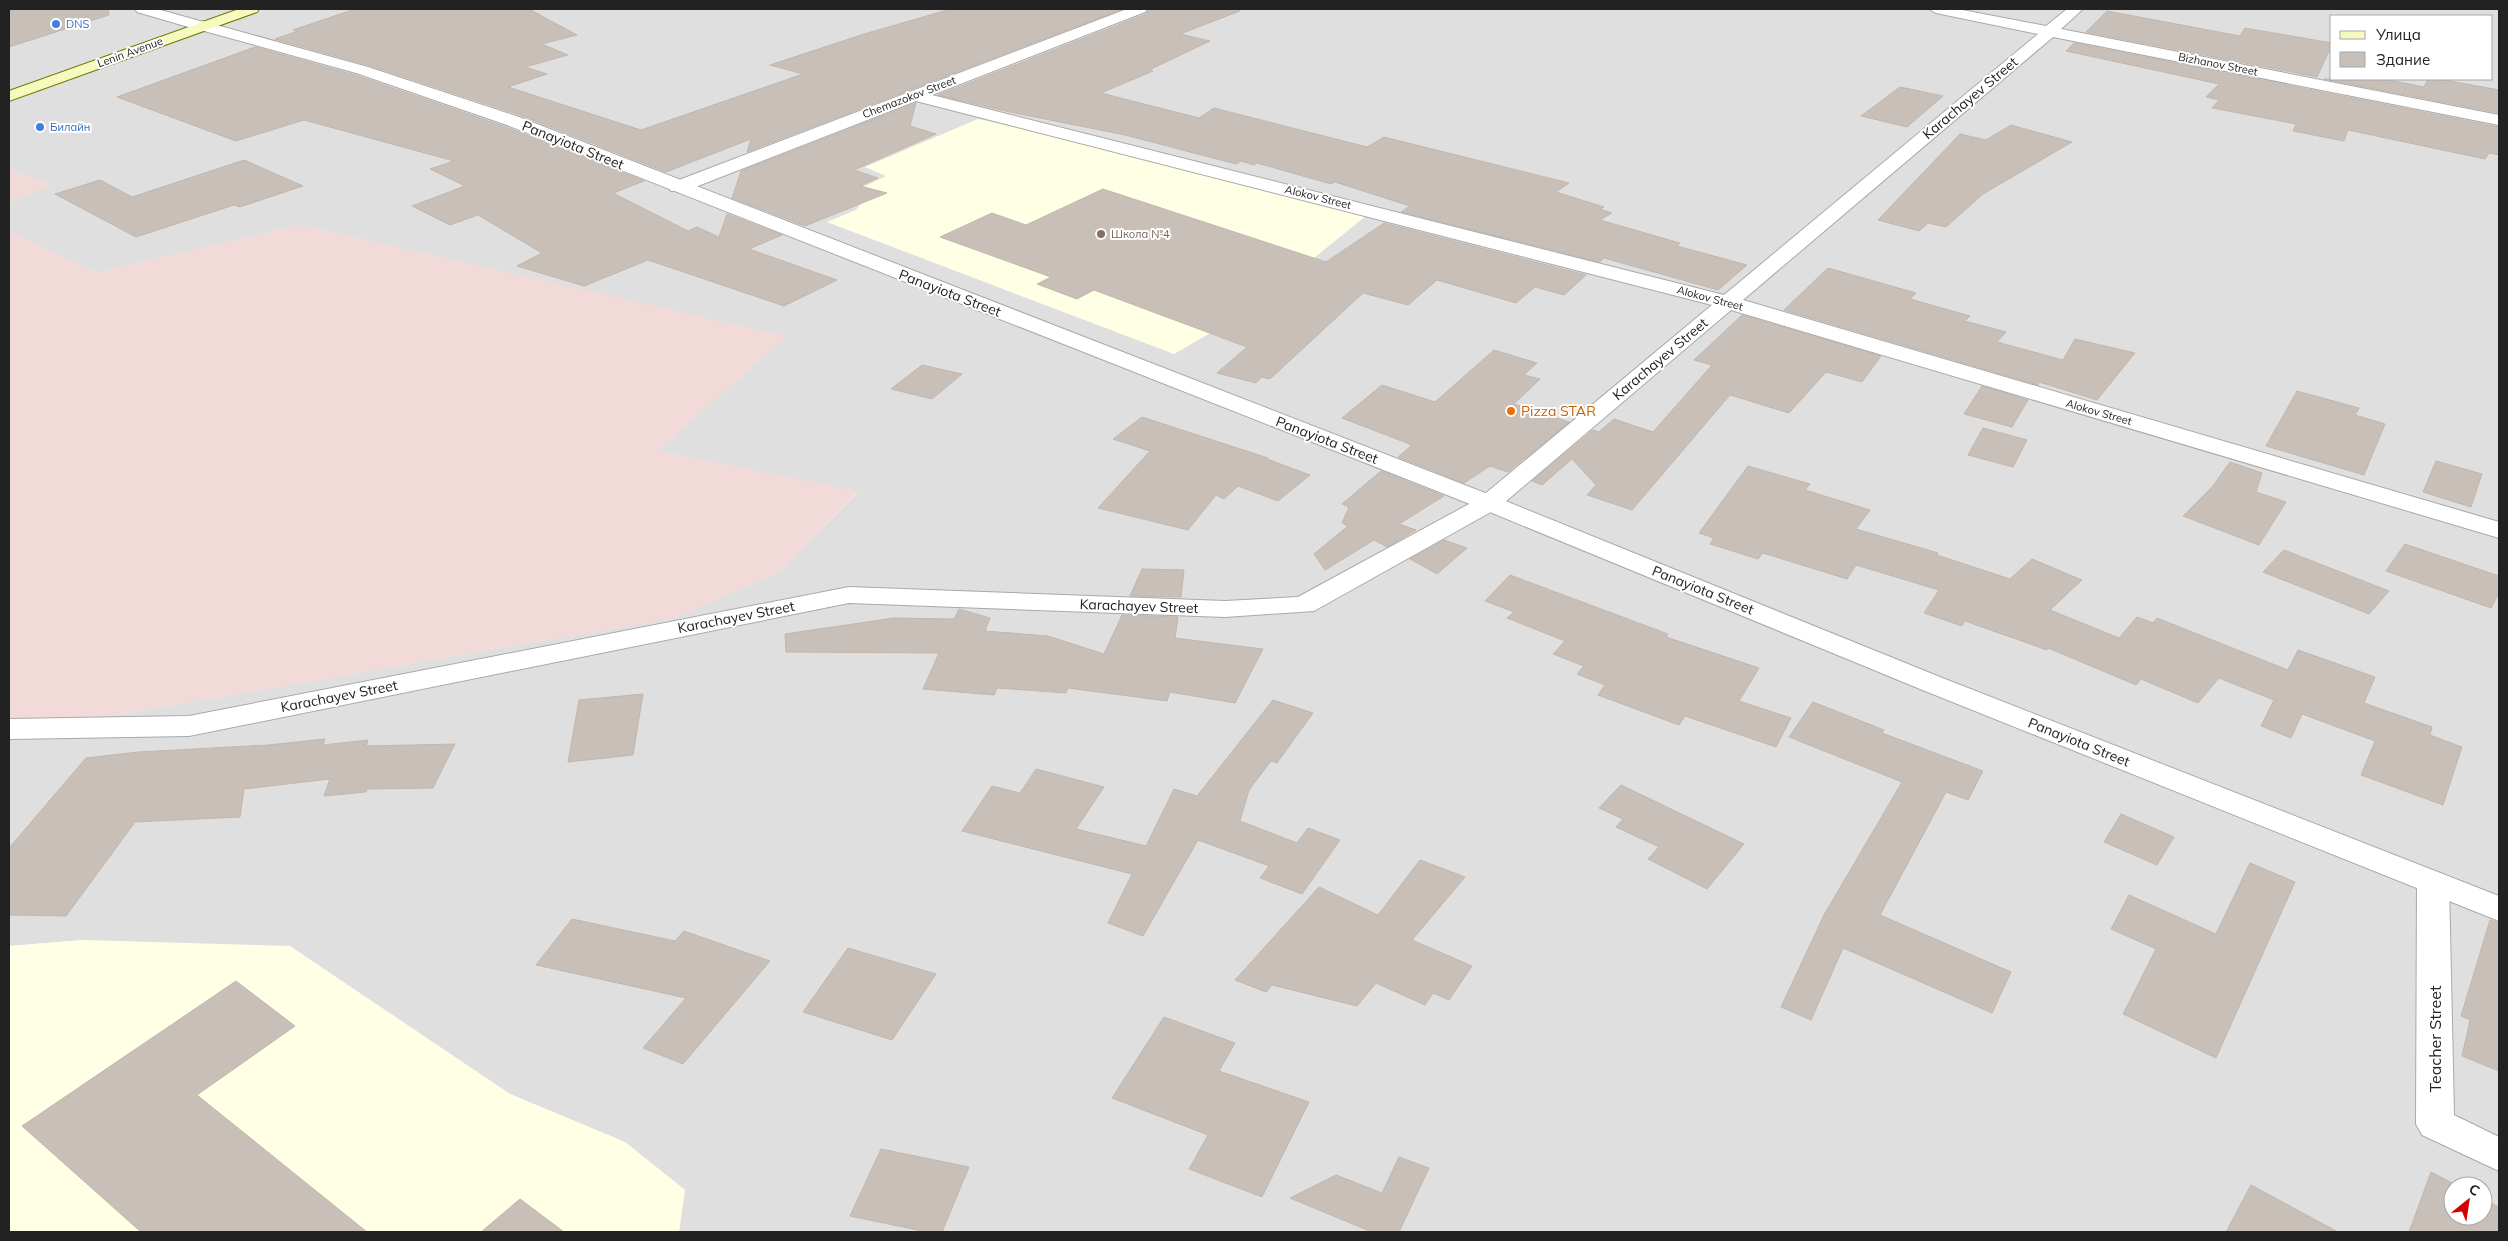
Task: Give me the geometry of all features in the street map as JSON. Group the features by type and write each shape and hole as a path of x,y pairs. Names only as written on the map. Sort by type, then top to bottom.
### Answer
{"main road":[{"name":"Lenin Avenue","path":"9,96 252,9"}],"street":[{"name":"Panayiota Street","path":"142,9 362,70 512,121 1489,503 2499,909"},
{"name":"Chemazokov Street","path":"678,187 1140,9"},
{"name":"Bizhanov Street","path":"1936,9 2499,120"},
{"name":"Karachayev Street","path":"9,729 189,726 849,595 1225,609 1304,604 1489,503 2076,9"},
{"name":"Alokov Street","path":"913,95 1728,302 2499,530"},
{"name":"Teacher Street","path":"2433,884 2435,1124 2499,1155"}],"shaded area":[{"path":"9,9 2499,9 2499,1232 679,1232 685,1190 625,1142 510,1094 389,1013 83,940 9,946 9,728 35,729 674,618 779,572 858,492 657,451 785,337 300,225 97,273 9,232 9,202 52,185 9,170","holes":["865,167 1365,216 1327,247 828,222 856,210 860,205 842,198 887,176"]},
{"name":"Школа №4","path":"978,119 1124,151 1366,216 1294,274 1214,331 1174,354 827,222 856,210 860,205 841,198 886,176 865,167"},
{"path":"9,170 53,185 9,202"},
{"path":"300,225 786,336 657,451 858,491 779,572 674,618 35,729 9,728 9,232 97,273"},
{"path":"83,940 290,946 510,1094 625,1142 685,1190 679,1232 9,1232 9,946"}],"building":[{"path":"9,9 108,9 109,15 9,47"},
{"path":"355,9 529,9 577,35 542,44 568,55 525,67 547,74 508,87 641,130 803,74 770,65 864,34 951,9 1122,9 747,152 751,139 666,172 520,115 368,65 275,39 298,31 293,30"},
{"path":"1149,9 1239,9 1240,11 1180,34 1210,41 1149,70 1153,71 1101,93 1199,118 1214,108 1367,147 1384,137 1569,183 1556,192 1604,207 1600,209 1612,213 1600,220 1680,243 1677,246 1747,265 1718,290 1604,258 1600,262 1401,212 1410,206 1335,182 1331,184 1257,163 1254,165 1241,161 1236,164 1125,135 1005,111 938,95 1146,14"},
{"path":"2107,11 2240,36 2245,28 2330,43 2330,49 2317,77 2086,32"},
{"path":"2074,43 2499,127 2499,155 2489,153 2485,159 2348,130 2344,141 2293,131 2296,124 2212,108 2219,100 2206,97 2219,84 2066,51"},
{"path":"255,47 355,75 506,127 644,181 613,193 688,231 697,227 719,237 727,214 782,235 749,249 837,280 784,306 648,260 584,286 517,266 542,253 478,215 450,225 412,206 465,186 430,169 454,161 304,120 236,141 117,97"},
{"path":"2324,79 2389,80 2424,87 2428,80 2444,80 2499,90 2499,113"},
{"path":"1900,87 1943,96 1907,127 1861,116"},
{"path":"916,103 910,126 936,134 854,170 878,178 860,186 887,193 805,226 732,198 741,171"},
{"path":"2011,125 2072,142 1983,194 1946,227 1928,223 1919,231 1878,220 1960,134 1986,140"},
{"path":"244,160 303,186 240,207 234,205 136,237 55,194 100,180 132,197"},
{"path":"1103,189 1326,262 1384,223 1586,275 1564,295 1535,287 1516,303 1437,280 1408,305 1363,293 1270,379 1262,377 1256,383 1217,373 1247,347 1094,290 1077,299 1037,284 1051,277 940,237 992,213 1026,225"},
{"path":"1828,268 1916,293 1910,299 1970,316 1965,321 2006,332 1997,342 2063,360 2075,339 2135,353 2097,400 2039,382 2038,385 1784,310"},
{"path":"1742,315 1881,356 1862,382 1826,372 1789,413 1730,395 1632,510 1587,495 1596,485 1572,459 1542,485 1532,481 1593,430 1599,432 1614,419 1653,432 1712,365 1694,360"},
{"path":"1494,350 1537,363 1524,375 1540,379 1514,404 1569,422 1508,472 1490,466 1464,483 1398,457 1412,445 1342,418 1382,385 1435,402"},
{"path":"922,365 962,374 932,399 891,389"},
{"path":"1982,386 2028,400 2012,427 1964,414"},
{"path":"2297,391 2359,408 2355,415 2385,424 2364,475 2266,446"},
{"path":"1142,417 1268,458 1310,475 1278,501 1238,486 1224,499 1216,495 1188,530 1098,508 1150,451 1113,439"},
{"path":"1983,428 2027,440 2013,467 1968,455"},
{"path":"2436,461 2482,474 2471,507 2423,492"},
{"path":"2230,462 2262,473 2256,492 2286,502 2259,545 2183,516 2212,487"},
{"path":"1748,466 1810,484 1805,490 1870,510 1856,529 1938,553 1937,555 2010,579 2032,559 2082,580 2050,610 2119,638 2137,617 2153,623 2157,618 2288,670 2298,650 2375,677 2364,703 2432,727 2430,735 2462,747 2443,805 2361,775 2375,741 2302,714 2291,738 2261,726 2274,700 2219,678 2198,703 2141,679 2136,685 2048,648 2047,650 1965,621 1962,626 1924,613 1939,590 1856,565 1847,579 1763,553 1758,559 1710,544 1714,538 1699,533"},
{"path":"1381,471 1444,496 1399,524 1416,530 1387,547 1374,540 1325,570 1314,554 1348,526 1342,523 1349,507 1342,504"},
{"path":"1444,540 1467,548 1437,574 1410,559"},
{"path":"2405,544 2499,576 2499,593 2491,608 2386,571"},
{"path":"2284,550 2389,591 2369,614 2263,572"},
{"path":"1142,569 1184,570 1181,597 1130,596"},
{"path":"1510,575 1668,634 1666,637 1759,668 1739,701 1791,718 1776,747 1685,716 1679,725 1598,695 1605,685 1577,674 1584,666 1553,654 1565,641 1507,618 1514,612 1485,601"},
{"path":"959,609 990,618 985,631 1048,636 1104,654 1122,615 1178,617 1175,638 1263,649 1235,703 1170,692 1167,701 1068,688 1066,693 997,688 994,695 923,689 939,653 786,652 785,634 894,618 954,619"},
{"path":"643,694 633,755 568,762 579,700"},
{"path":"1273,700 1313,713 1277,763 1271,761 1249,790 1240,821 1297,843 1308,828 1340,840 1302,894 1260,878 1269,866 1198,840 1143,936 1108,923 1132,874 962,831 992,786 1020,793 1036,769 1104,787 1076,829 1146,846 1174,789 1197,796"},
{"path":"1813,702 1884,730 1882,733 1983,771 1968,800 1946,792 1880,915 2011,972 1992,1013 1843,948 1811,1020 1781,1007 1824,915 1902,782 1789,737"},
{"path":"325,739 323,745 368,740 366,746 455,744 433,788 367,789 366,792 324,796 330,779 244,789 240,817 135,822 66,916 9,915 9,848 86,758 138,752 268,745"},
{"path":"1621,785 1744,844 1707,889 1648,859 1659,847 1616,827 1623,819 1599,808"},
{"path":"2121,814 2174,837 2157,865 2104,842"},
{"path":"1420,860 1465,877 1412,940 1472,966 1449,1000 1433,993 1425,1005 1376,983 1357,1006 1272,985 1266,992 1235,980 1319,887 1378,915"},
{"path":"2250,863 2295,882 2216,1058 2123,1014 2156,949 2111,929 2129,895 2216,934"},
{"path":"572,919 675,941 684,931 770,961 683,1064 643,1048 686,998 536,965"},
{"path":"2490,920 2499,923 2499,1071 2462,1056 2470,1020 2461,1016"},
{"path":"848,948 936,974 892,1040 803,1012"},
{"path":"236,981 295,1026 197,1095 367,1232 141,1232 22,1126"},
{"path":"1164,1017 1235,1043 1219,1071 1309,1102 1262,1197 1189,1169 1208,1135 1112,1098"},
{"path":"881,1149 969,1167 942,1232 927,1232 850,1216"},
{"path":"1399,1157 1429,1168 1399,1232 1372,1232 1290,1198 1336,1175 1382,1193"},
{"path":"2431,1172 2443,1178 2443,1226 2493,1226 2493,1204 2499,1207 2499,1232 2409,1232"},
{"path":"2251,1185 2338,1232 2226,1232"},
{"path":"520,1199 564,1232 481,1232"}],"place":[{"name":"DNS","path":"56,24"},
{"name":"Билайн","path":"40,127"},
{"name":"Школа №4","path":"1101,234"},
{"name":"Pizza STAR","path":"1511,411"}]}
